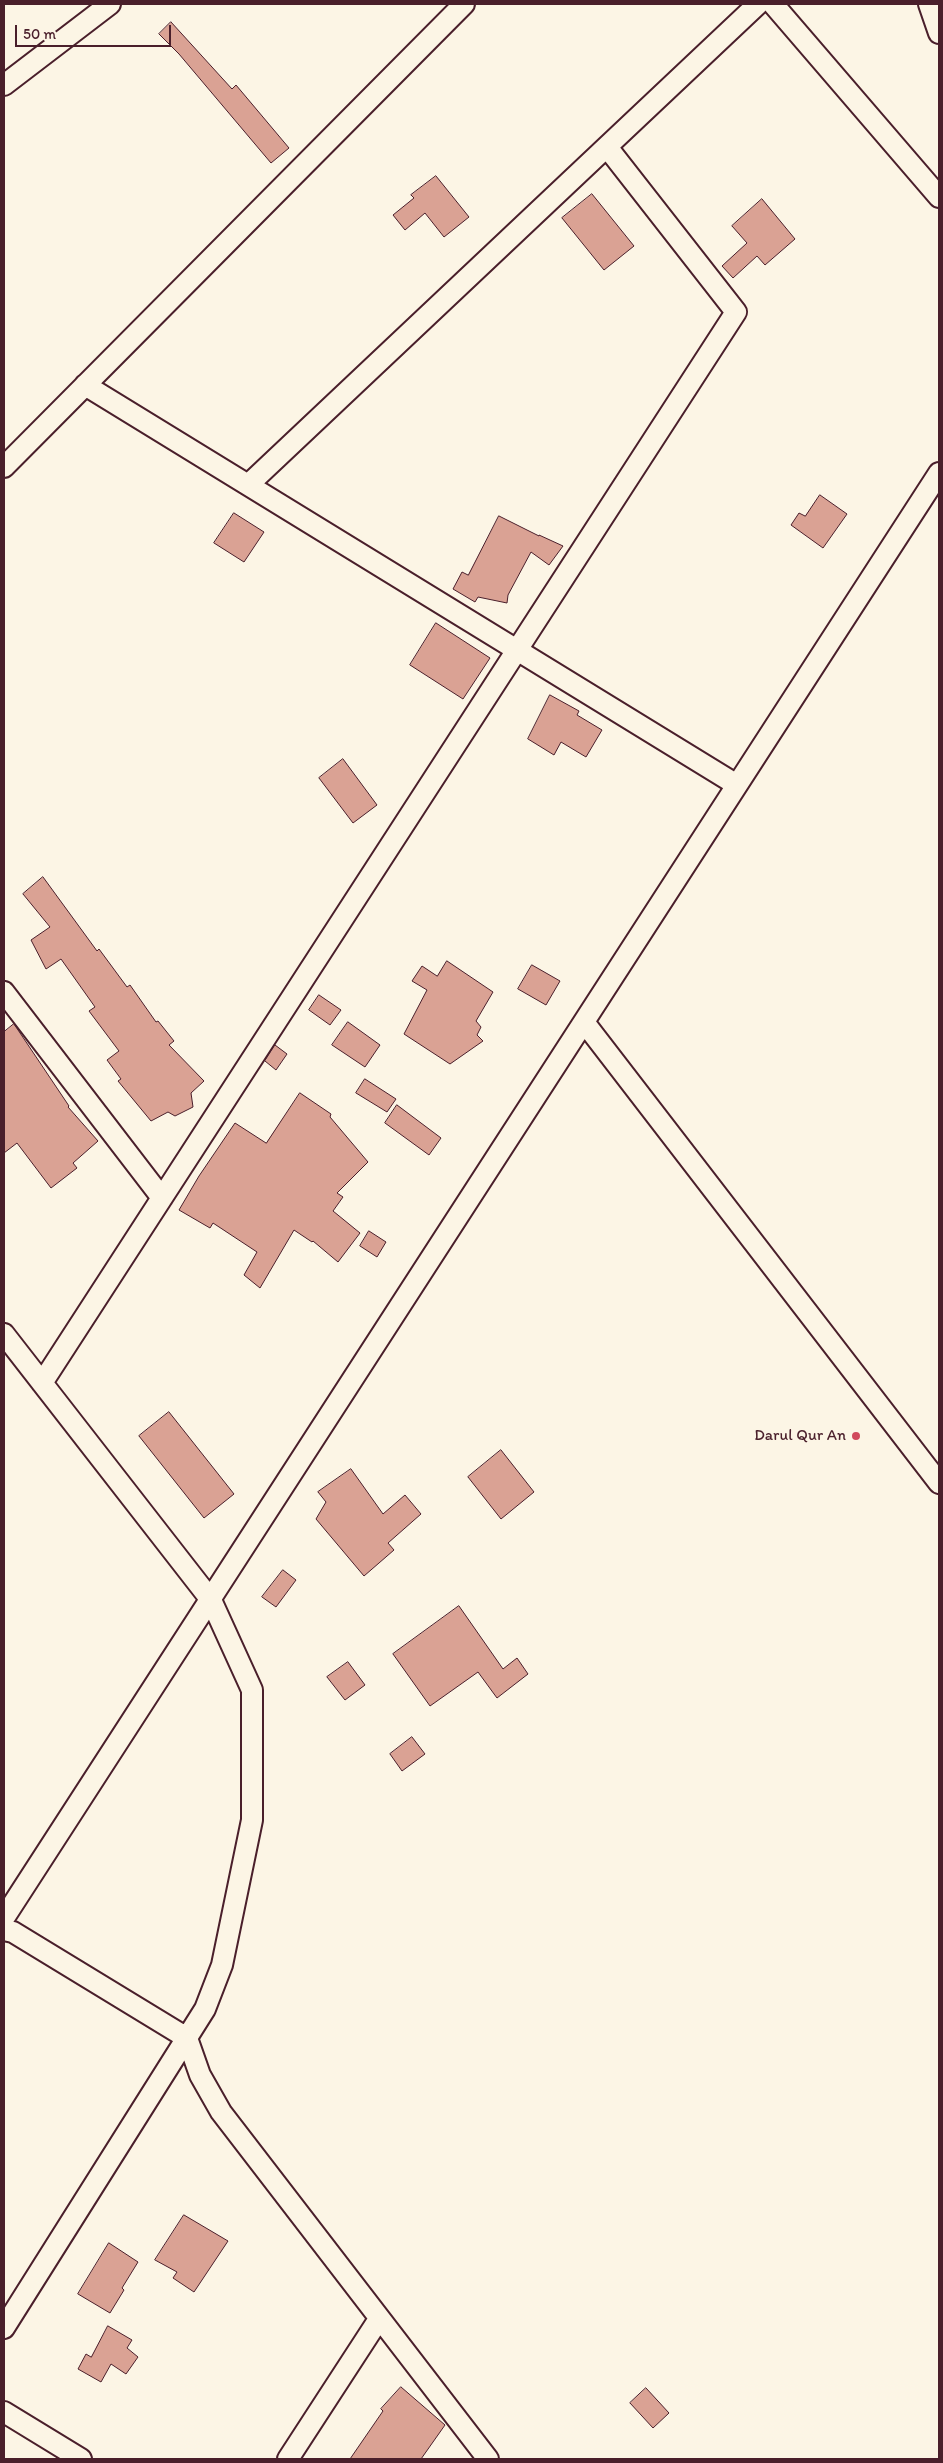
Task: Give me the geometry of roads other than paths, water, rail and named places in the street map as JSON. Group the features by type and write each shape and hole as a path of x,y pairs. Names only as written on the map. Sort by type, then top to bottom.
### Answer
{"street":[{"path":"4,85 110,4"},
{"path":"4,467 464,4"},
{"path":"248,485 758,4"},
{"path":"773,4 939,197"},
{"path":"929,4 939,32"},
{"path":"42,1383 736,312 607,147"},
{"path":"85,385 738,785"},
{"path":"4,1918 939,473"},
{"path":"4,992 162,1198"},
{"path":"584,1022 939,1483"},
{"path":"4,1334 210,1600 252,1690 252,1820 222,1964 205,2009 4,2328"},
{"path":"4,1930 13,1932 187,2038 200,2075 221,2112 488,2459"},
{"path":"288,2459 379,2319"},
{"path":"4,2412 81,2459"}],"place":[{"name":"Darul Qur An","path":"856,1436"}]}
